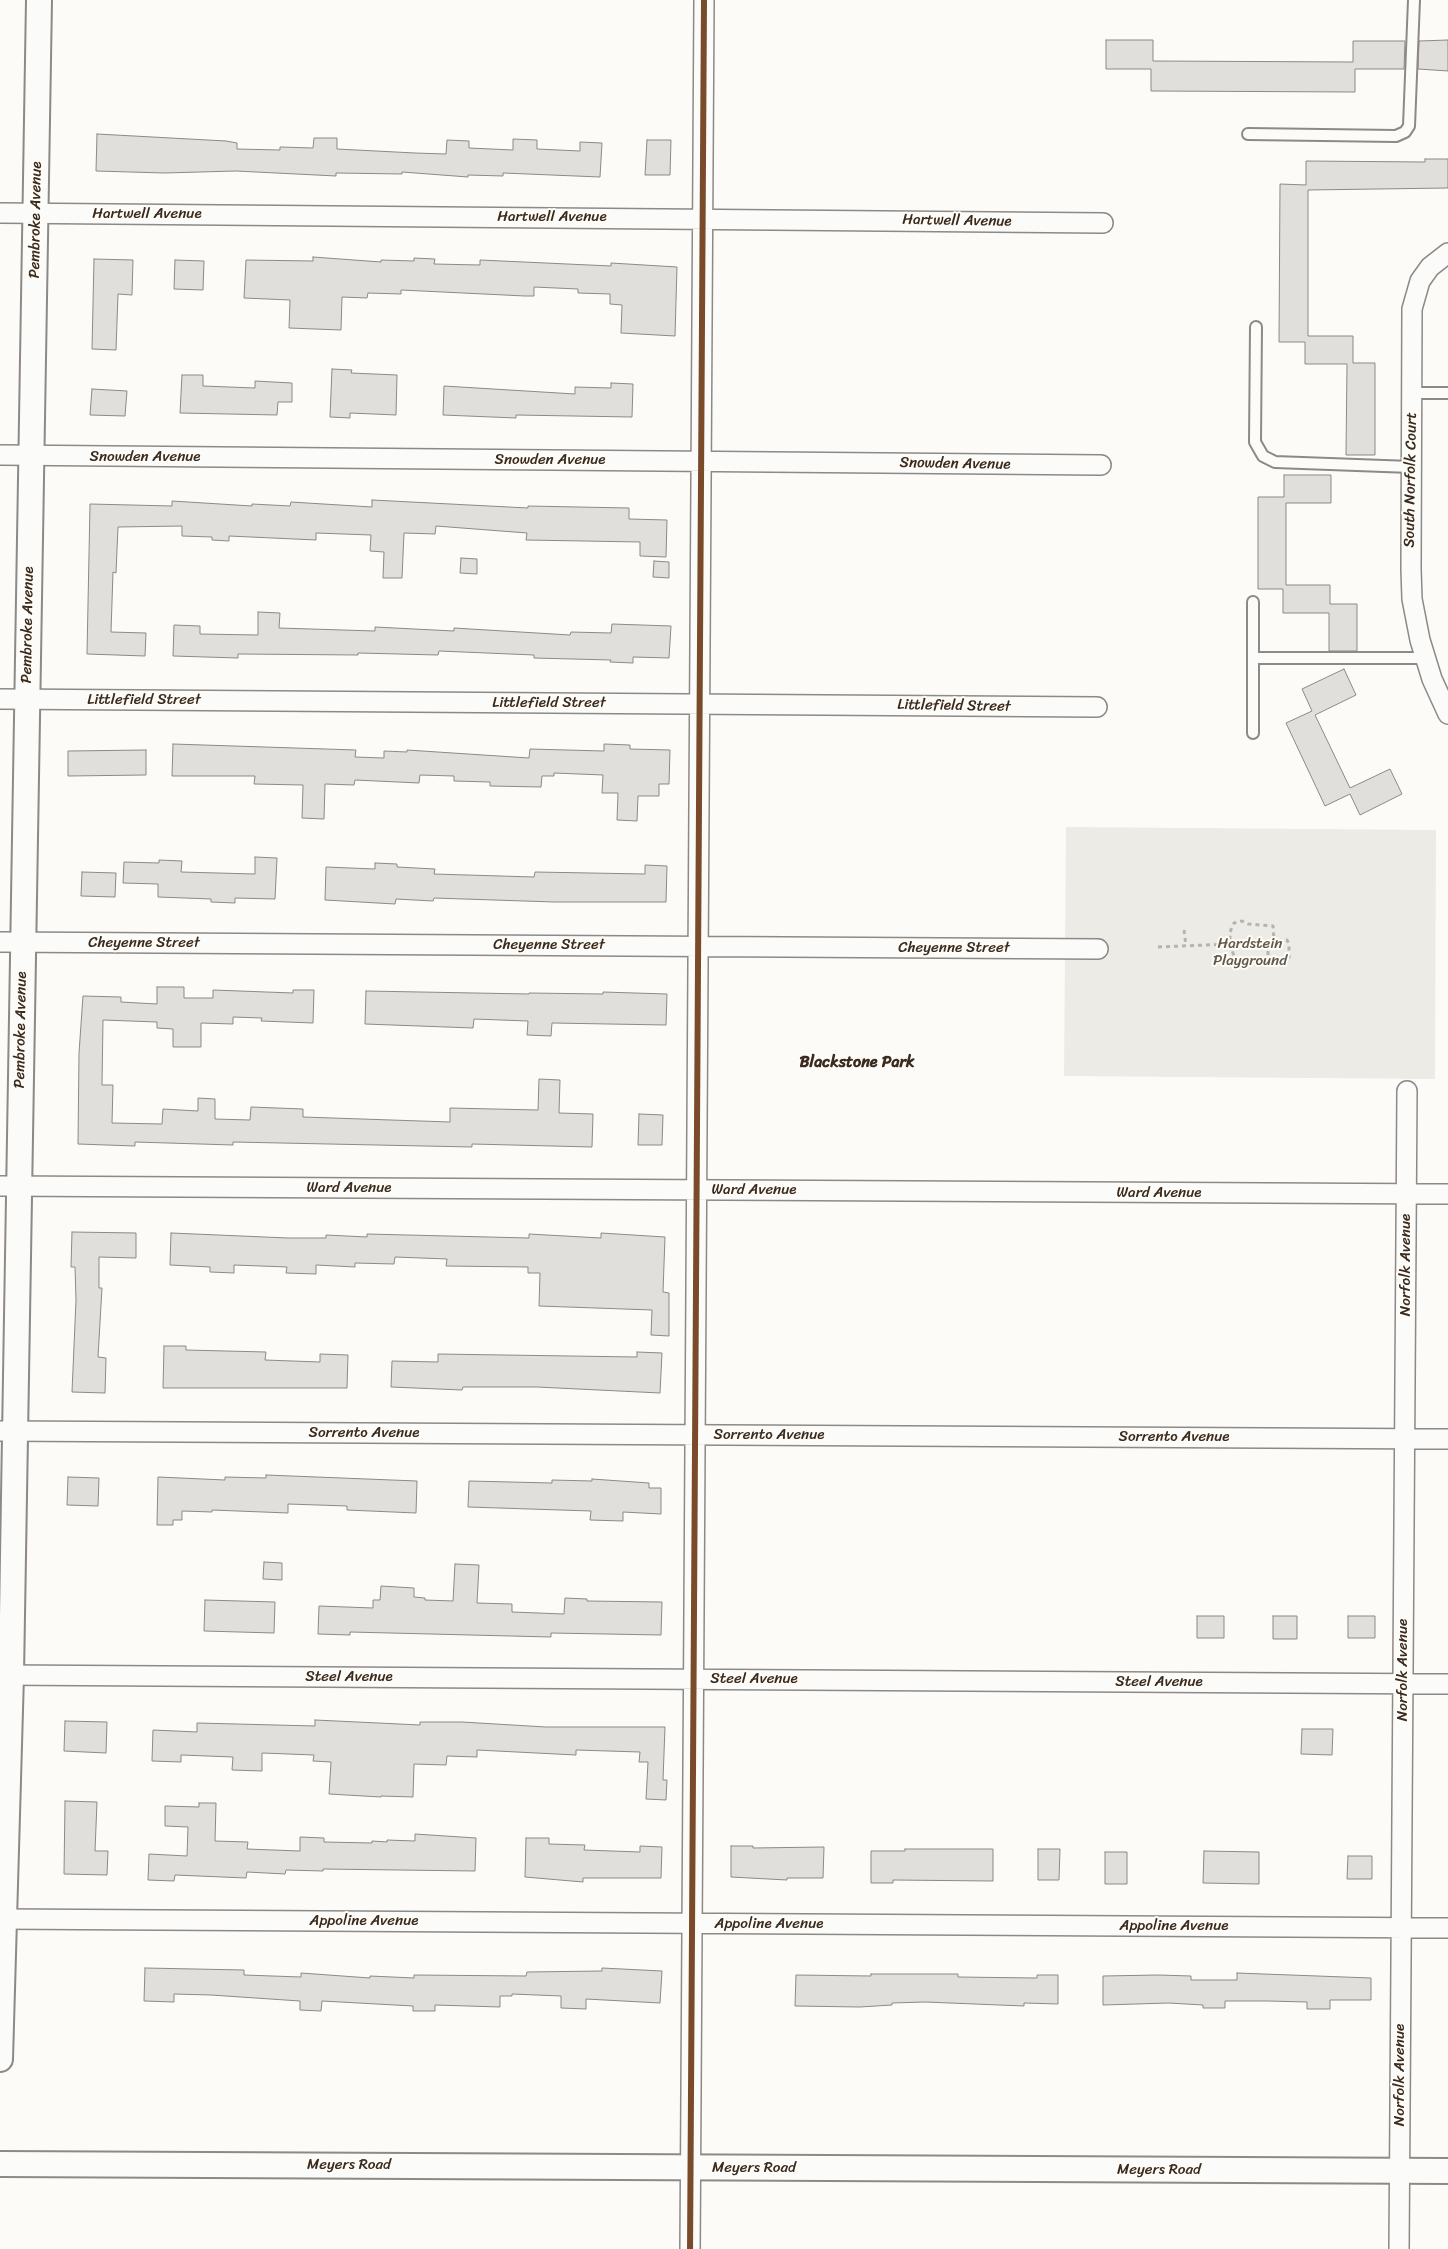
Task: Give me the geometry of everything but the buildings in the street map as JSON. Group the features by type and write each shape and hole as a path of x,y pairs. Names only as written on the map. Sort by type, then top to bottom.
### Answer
{"street":[{"name":"Pembroke Avenue","path":"0,2059 11,942 27,699 39,0"},
{"path":"690,2249 704,0"},
{"name":"Hartwell Avenue","path":"0,213 1103,223"},
{"name":"South Norfolk Court","path":"1446,705 1426,658 1412,599 1411,467 1412,310 1416,293 1430,267 1448,253"},
{"name":"Snowden Avenue","path":"0,455 1101,465"},
{"name":"Littlefield Street","path":"0,699 1097,708"},
{"name":"Cheyenne Street","path":"11,942 1098,950"},
{"name":"Norfolk Avenue","path":"1399,2249 1407,1092"},
{"name":"Ward Avenue","path":"9,1186 1448,1194"},
{"name":"Sorrento Avenue","path":"7,1431 1448,1439"},
{"name":"Steel Avenue","path":"5,1675 1448,1684"},
{"name":"Appoline Avenue","path":"2,1919 1448,1928"},
{"name":"Meyers Road","path":"0,2164 1448,2171"}],"lane":[{"path":"1248,134 1396,136 1405,132 1408,126 1414,0"},
{"path":"1256,326 1255,442 1263,456 1275,462 1411,467"},
{"path":"1412,393 1448,394"},
{"path":"1253,602 1253,733"},
{"path":"1253,658 1426,658"}],"path":[{"path":"1268,963 1268,941 1287,940 1289,944 1289,959 1284,964 1268,963 1242,961 1234,956 1230,944 1230,932 1234,924 1242,921 1248,924 1273,926 1274,940"},
{"path":"1184,930 1186,946"},
{"path":"1158,947 1230,944"}],"green space":[{"name":"Hardstein Playground","path":"1066,827 1436,830 1435,1079 1064,1076"}],"transit line":[{"path":"690,2249 704,0"}],"district":[{"name":"Blackstone Park","path":"857,1063"}]}
